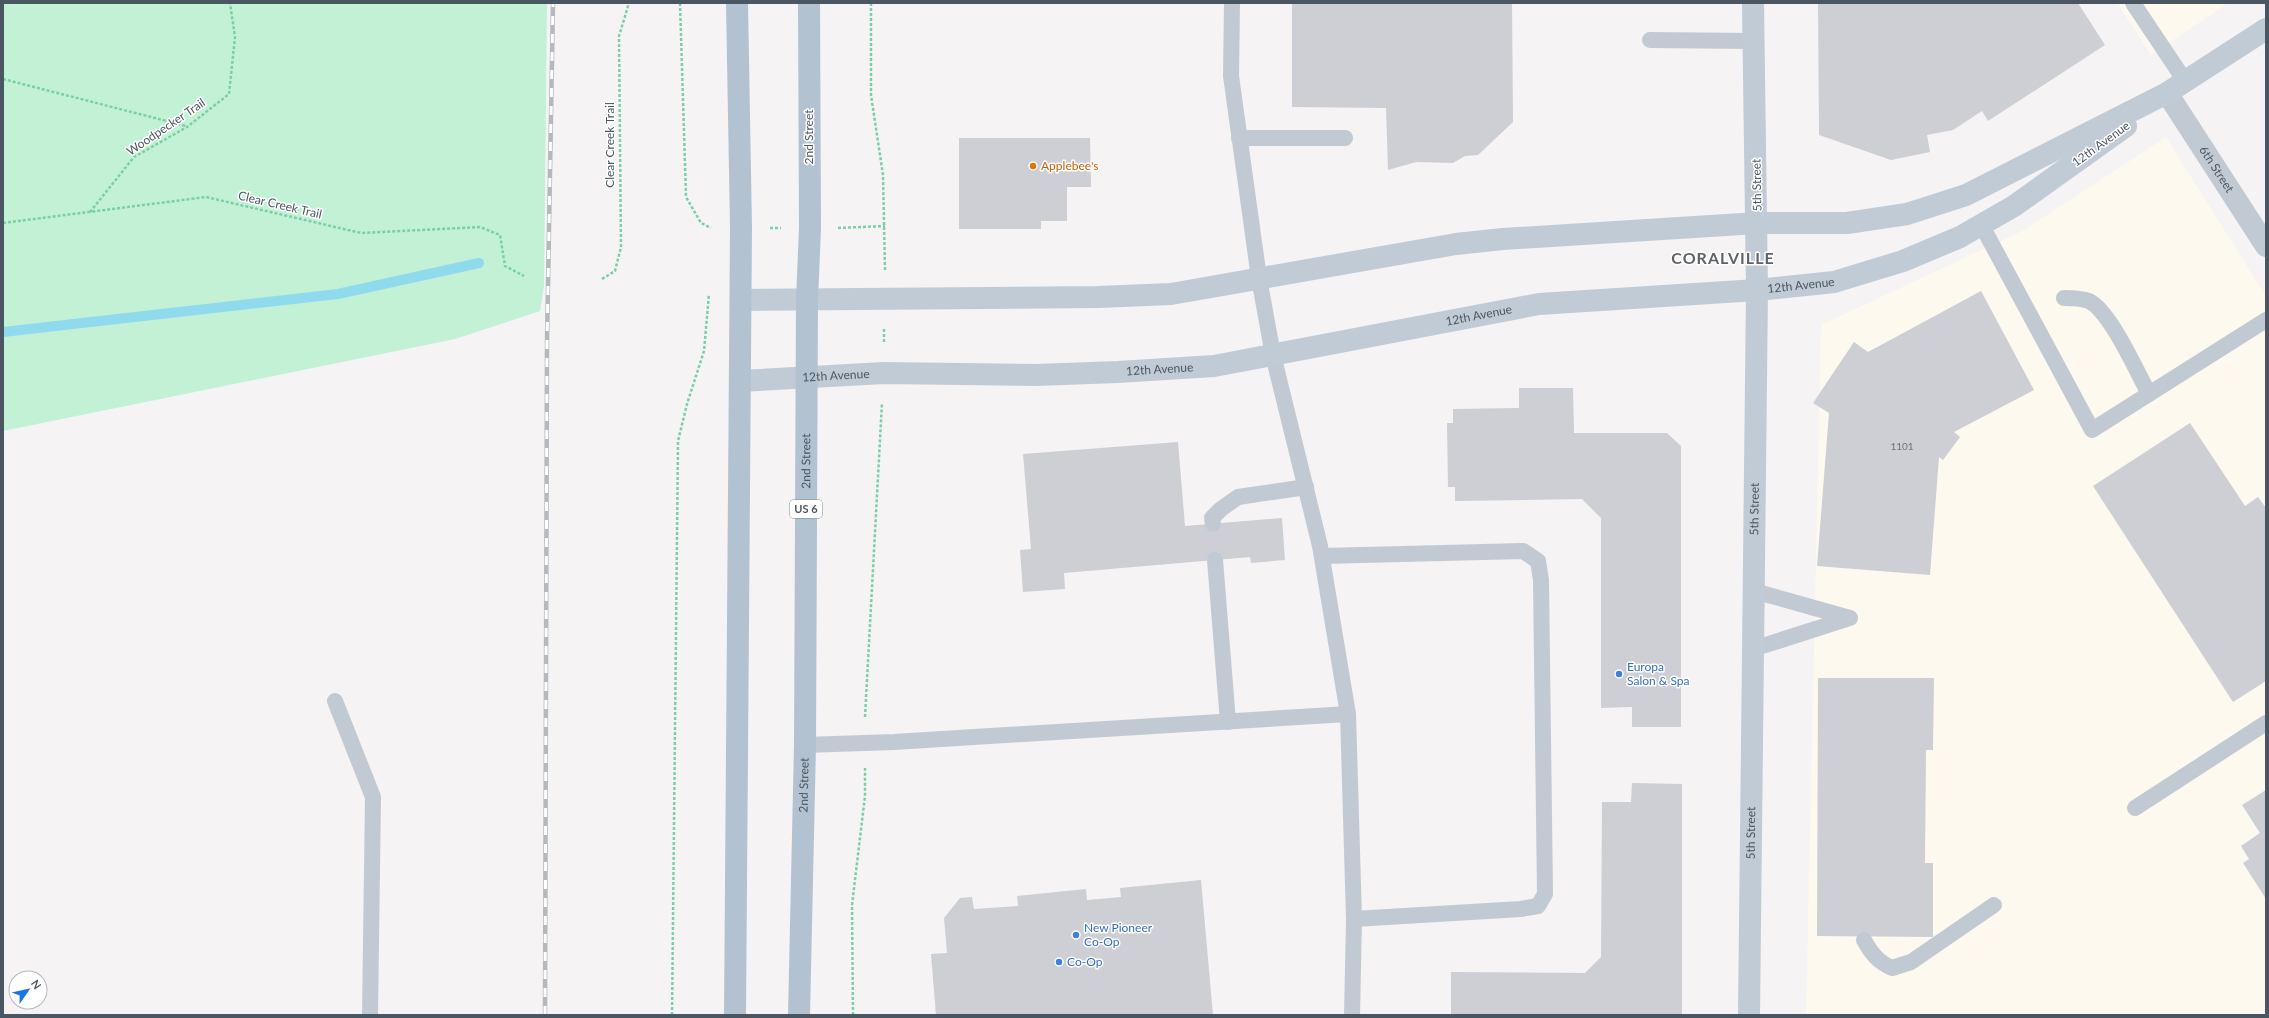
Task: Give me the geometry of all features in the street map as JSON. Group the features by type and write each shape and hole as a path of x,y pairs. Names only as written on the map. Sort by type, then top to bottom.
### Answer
{"main road":[{"path":"735,1015 741,228 737,3"},
{"name":"2nd Street","path":"800,1015 805,745 807,300 810,228 809,3"},
{"name":"5th Street","path":"1749,1015 1758,223 1753,3"},
{"name":"12th Avenue","path":"740,381 884,374 1036,374 1118,372 1214,366 1539,304 1757,290 1841,280 1903,261 1960,237 2014,206 2137,118 2167,93 2266,29"},
{"name":"12th Avenue","path":"740,300 1098,297 1171,294 1456,244 1503,239 1758,223 1847,223 1908,214 1966,195 2167,93"}],"street":[{"name":"6th Street","path":"2167,93 2266,246"}],"lane":[{"path":"1232,3 1231,76 1259,278 1273,355 1322,556 1348,714 1354,919 1352,1015"},
{"path":"2133,3 2185,81"},
{"path":"1650,40 1754,41"},
{"path":"1239,138 1345,138"},
{"path":"1981,224 2092,430 2266,320"},
{"path":"2064,298 2077,298 2089,301 2104,313 2149,394"},
{"path":"1213,524 1212,518 1221,509 1238,497 1306,487"},
{"path":"1322,556 1523,551 1538,561 1541,580 1545,894 1538,906 1521,909 1354,919"},
{"path":"1216,560 1228,722"},
{"path":"1753,649 1850,618 1754,591"},
{"path":"335,700 373,797 370,1015"},
{"path":"805,745 865,744 1348,714"},
{"path":"2135,808 2266,723"},
{"path":"1864,940 1870,951 1881,963 1892,968 1911,962 1994,905"}],"path":[{"name":"Woodpecker Trail","path":"90,212 134,157 187,127 229,94 235,37 230,3"},
{"name":"Clear Creek Trail","path":"602,279 616,271 621,247 619,36 629,3"},
{"path":"680,3 686,197 701,223 712,228 716,228"},
{"path":"853,1015 852,905 865,796 864,703 884,374 883,299 885,226 883,175 871,95 871,3"},
{"path":"3,79 187,127"},
{"name":"Clear Creek Trail","path":"3,223 206,197 361,233 480,227 500,235 505,266 524,276"},
{"path":"840,228 885,226"},
{"path":"711,236 712,228"},
{"path":"672,1015 678,441 687,404 704,351 709,288"}],"shaded area":[{"path":"2117,3 2228,3 2151,55"},
{"path":"2166,137 2266,296 2266,1015 1806,1015 1821,325 2024,230"}],"green space":[{"path":"3,3 547,3 544,286 540,311 455,339 3,431"}],"building":[{"path":"1292,3 1512,3 1513,122 1478,155 1465,156 1453,163 1416,162 1388,170 1386,108 1292,107"},
{"path":"1818,3 2078,3 2105,45 1988,121 1982,111 1953,130 1927,135 1930,152 1891,160 1819,135"},
{"path":"959,138 1090,138 1091,187 1067,187 1067,221 1041,221 1041,229 959,229"},
{"path":"1981,291 2034,390 1954,432 1960,437 1943,460 1939,457 1930,575 1817,566 1829,413 1813,403 1854,342 1868,352"},
{"path":"1519,388 1573,388 1574,433 1667,433 1681,446 1681,727 1632,727 1632,707 1601,708 1601,518 1582,499 1455,501 1455,487 1448,487 1447,423 1453,423 1453,409 1519,408"},
{"path":"2190,423 2245,506 2258,497 2266,508 2266,681 2233,702 2093,486"},
{"path":"1178,442 1185,526 1282,518 1285,560 1251,563 1250,557 1064,573 1065,589 1023,592 1020,550 1031,549 1023,454"},
{"path":"1818,678 1934,678 1933,750 1926,750 1925,863 1933,863 1933,937 1817,936"},
{"path":"1632,783 1682,784 1682,1015 1451,1015 1451,972 1585,973 1601,957 1602,802 1631,802"},
{"path":"2266,790 2266,899 2243,863 2249,859 2241,846 2260,833 2242,805"},
{"name":"New Pioneer Co-Op","path":"1201,880 1213,1015 936,1015 931,954 947,953 944,918 960,898 972,897 974,909 1018,906 1017,896 1086,889 1087,900 1121,897 1120,888"}],"waterway":[{"path":"3,332 338,294 479,263"}],"railway":[{"path":"545,1015 547,342 553,3"}],"place":[{"name":"Applebee's","path":"1033,166"},
{"name":"Europa Salon & Spa","path":"1619,674"},
{"name":"New Pioneer Co-Op","path":"1076,935"},
{"name":"Co-Op","path":"1059,962"}],"district":[{"name":"CORALVILLE","path":"1723,258"}]}
